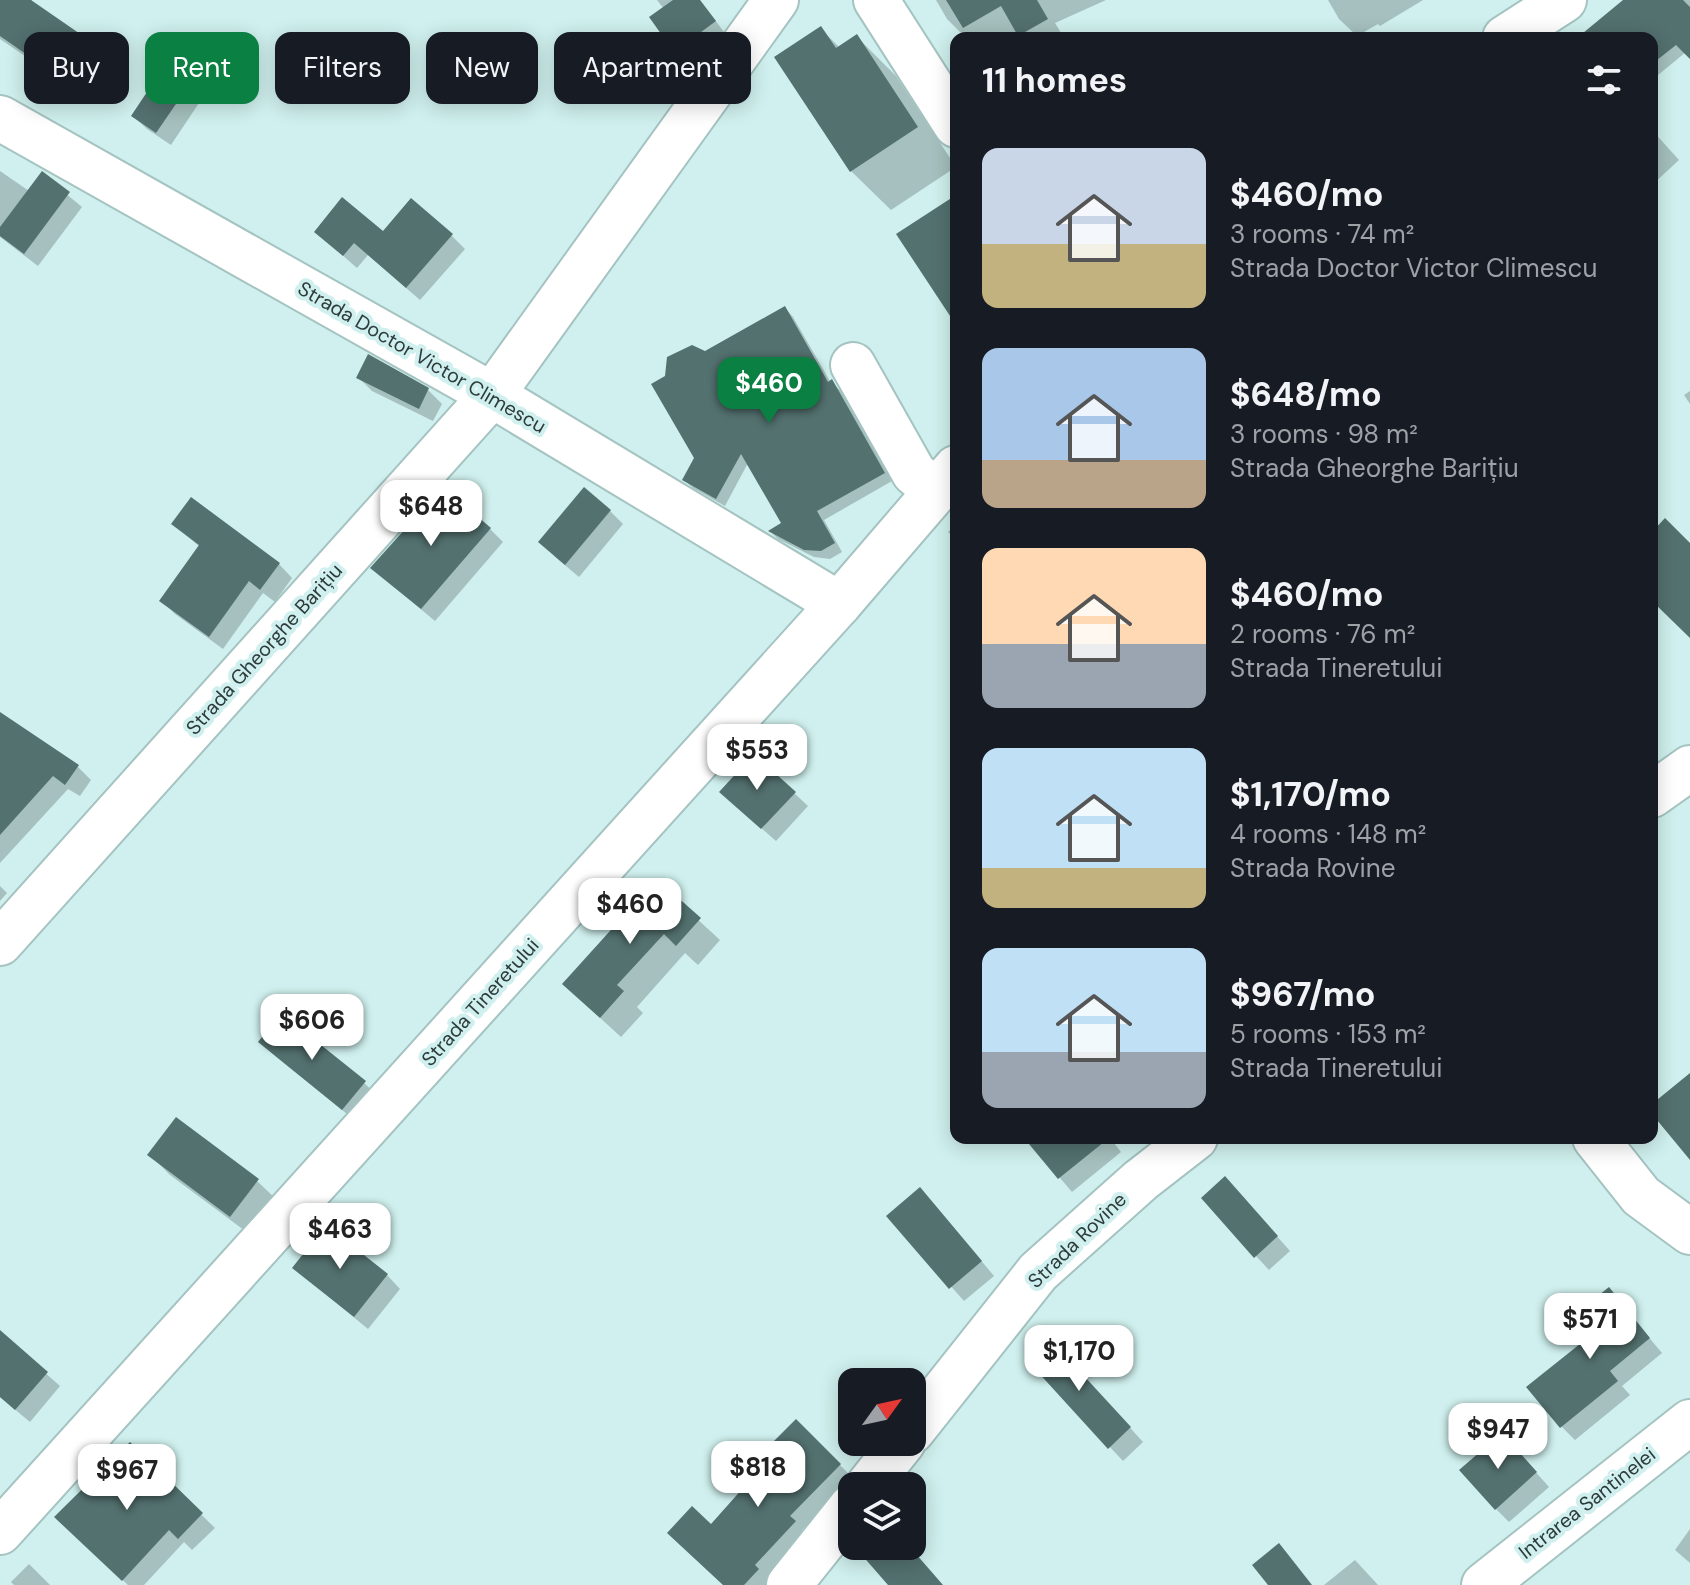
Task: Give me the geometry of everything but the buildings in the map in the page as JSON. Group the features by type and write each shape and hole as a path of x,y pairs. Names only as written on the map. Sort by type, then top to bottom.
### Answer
{"street":[{"name":"Strada Gheorghe Barițiu","path":"0,943 492,395 776,0"},
{"path":"876,0 950,116"},
{"path":"1514,32 1564,0"},
{"name":"Strada Doctor Victor Climescu","path":"0,118 492,395 839,604"},
{"path":"853,365 914,473 946,479"},
{"name":"Strada Tineretului","path":"0,1532 839,604 946,479"},
{"path":"1658,791 1690,768"},
{"name":"Strada Rovine","path":"926,1413 1038,1272 1141,1180 1187,1144"},
{"path":"1600,1144 1641,1196 1690,1232"},
{"name":"Intrarea Santinelei","path":"1484,1585 1690,1422"},
{"path":"879,1472 892,1456"},
{"path":"789,1585 838,1524"}]}
